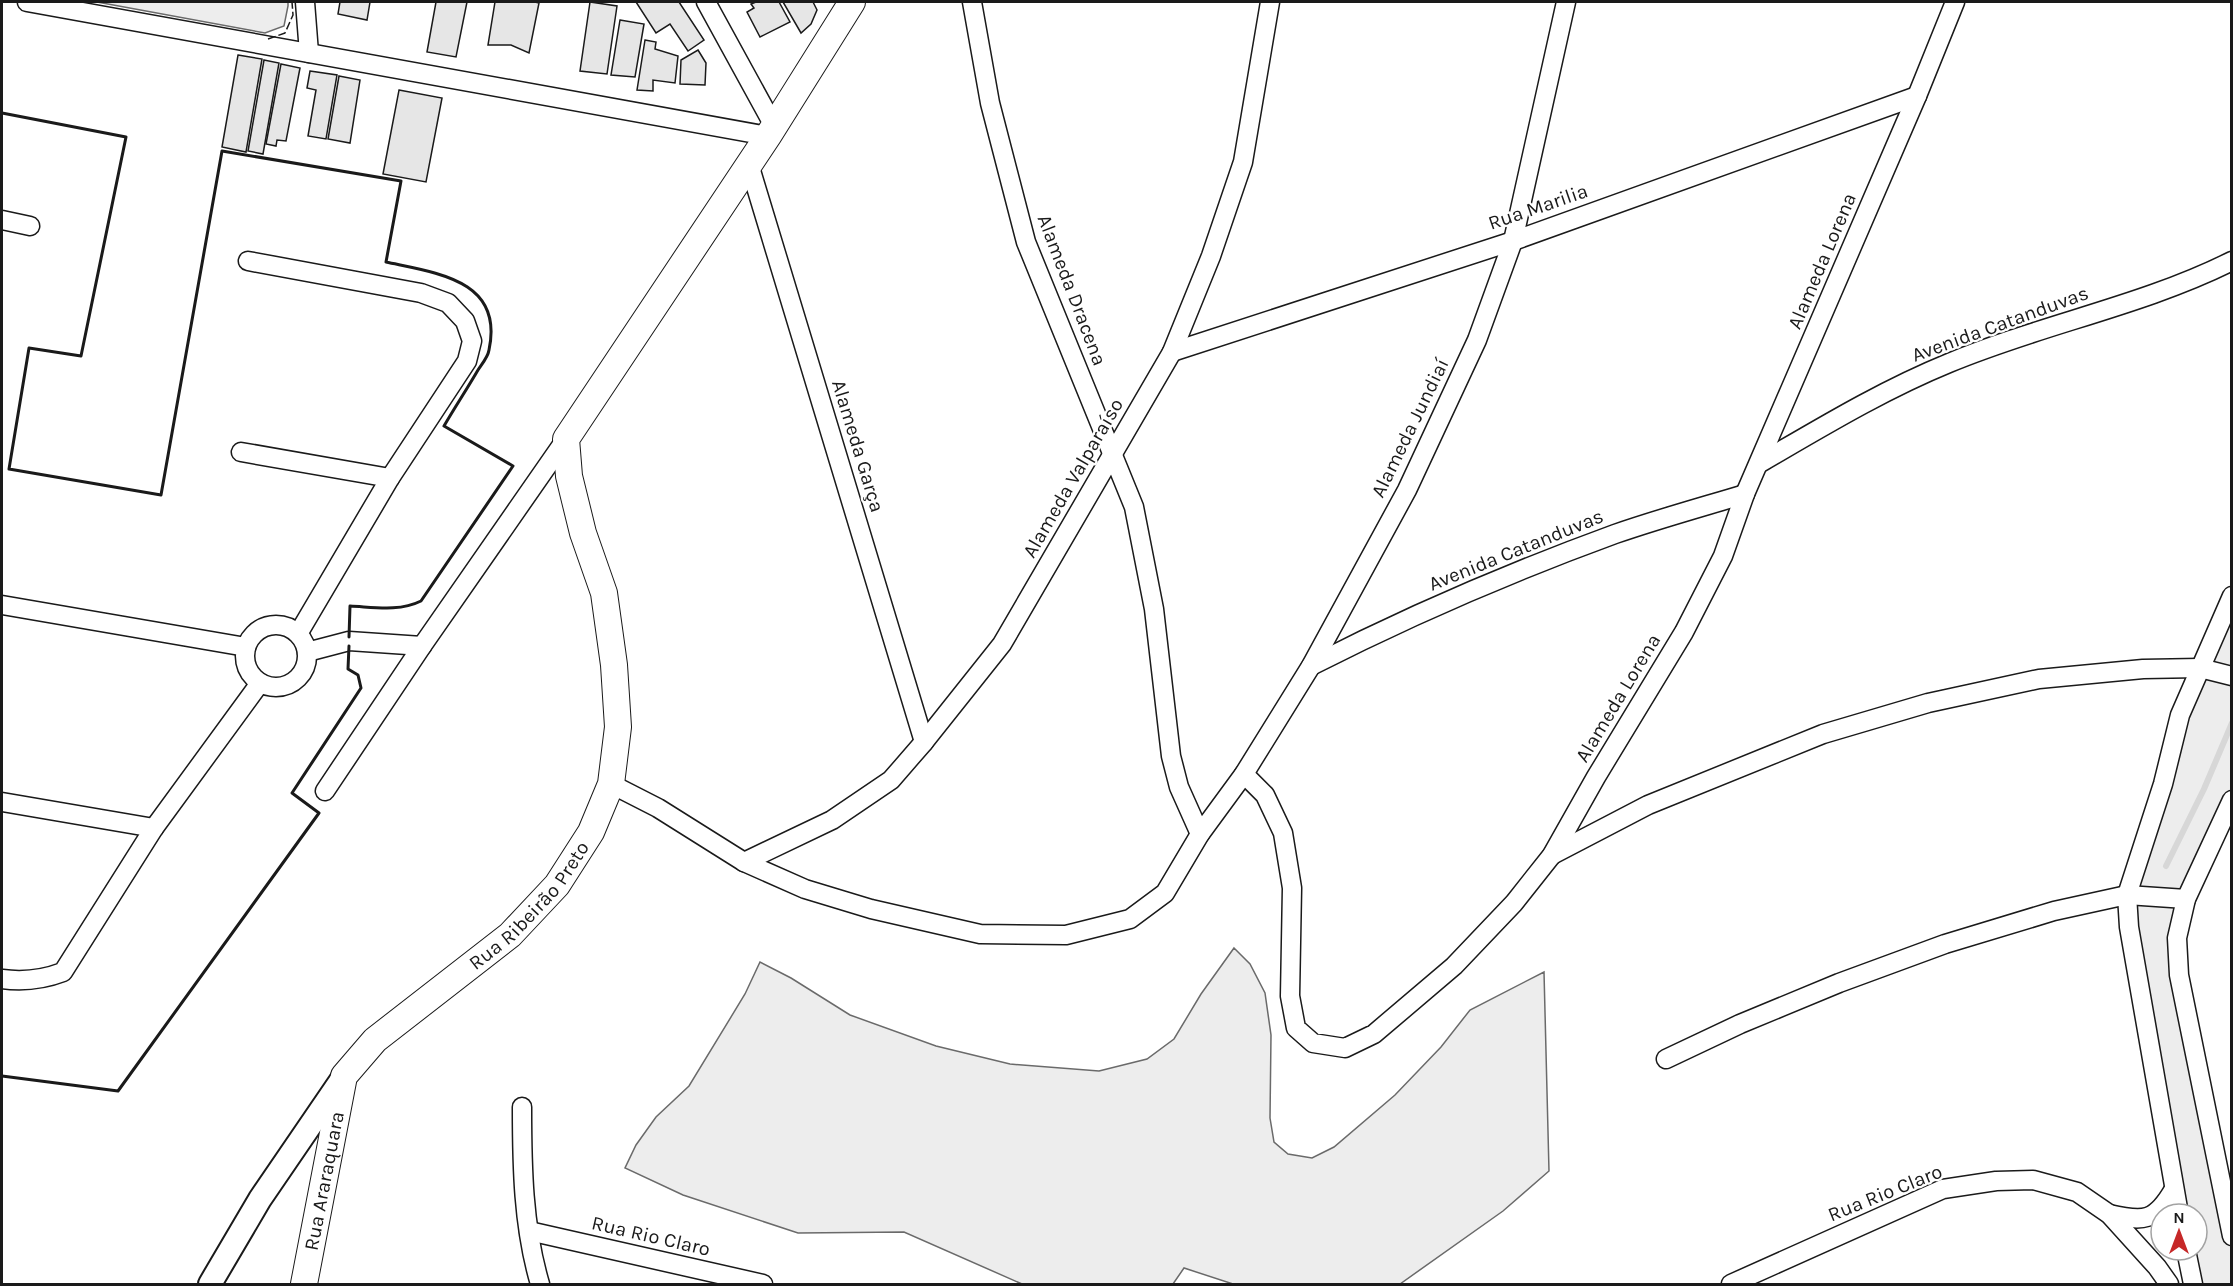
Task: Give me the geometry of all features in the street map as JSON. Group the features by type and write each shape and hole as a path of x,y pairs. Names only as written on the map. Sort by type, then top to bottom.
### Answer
{"main road":[{"path":"566,439 771,131 852,2"},
{"name":"Rua Ribeirão Preto","path":"344,1076 375,1040 510,935 557,885 591,832 611,784 618,727 614,665 604,593 584,533 569,476 566,439"},
{"name":"Rua Araraquara","path":"304,1284 344,1076"}],"street":[{"path":"27,2 309,53 771,131"},
{"path":"304,2 309,53"},
{"path":"706,2 771,131"},
{"name":"Alameda Dracena","path":"972,2 990,103 1026,242 1134,507 1154,609 1171,756 1179,787 1200,834"},
{"name":"Alameda Valparaíso","path":"744,862 832,820 891,780 1002,644 1172,352 1211,256 1243,162 1270,2"},
{"name":"Alameda Jundiaí","path":"611,784 658,808 744,862 805,889 871,909 980,934 1066,935 1130,919 1165,893 1200,834 1244,774 1311,666 1412,480 1477,340 1513,241 1566,2"},
{"name":"Alameda Lorena","path":"1244,774 1265,795 1283,833 1292,888 1290,996 1296,1028 1313,1043 1345,1048 1374,1034 1454,966 1514,903 1552,855 1596,777 1684,632 1723,556 1745,494 1917,96 1955,2"},
{"name":"Rua Marilia","path":"1172,352 1513,241 1917,96"},
{"name":"Alameda Garça","path":"749,164 924,742"},
{"path":"2,220 30,226"},
{"path":"248,261 421,293 448,303 465,321 471,341 467,361 390,478 298,634"},
{"name":"Avenida Catanduvas","path":"1760,463 1881,394 1950,363 2024,335 2122,305 2208,273 2232,261"},
{"path":"325,791 422,646 566,439"},
{"path":"241,452 390,478"},
{"name":"Avenida Catanduvas","path":"1311,666 1422,612 1509,576 1617,534 1745,494"},
{"path":"2177,1202 2129,927 2127,895 2163,784 2180,715 2232,596"},
{"path":"2,605 246,647"},
{"path":"270,626 280,626 298,634 307,652 303,671 297,679 288,685 279,687 260,683 252,676 247,668 245,657 246,647 251,637 270,626"},
{"path":"307,652 349,641 422,646"},
{"path":"1552,855 1648,805 1823,734 1928,703 2039,679 2143,669 2199,668 2232,675"},
{"path":"2,979 21,981 44,979 63,972 154,828 260,683"},
{"path":"2232,800 2186,899 2178,938 2179,975 2232,1236"},
{"path":"2,802 154,828"},
{"path":"1666,1059 1740,1024 1839,983 1935,948 2054,911 2127,895 2186,899"},
{"name":"Rua Ribeirão Preto","path":"210,1284 260,1199 344,1076"},
{"path":"522,1107 522,1179 529,1231 540,1284"},
{"name":"Rua Rio Claro","path":"1731,1284 1943,1189 2033,1180 2077,1192 2109,1214 2157,1267 2169,1284"},
{"path":"2109,1214 2132,1219 2150,1217 2163,1207 2174,1189"},
{"name":"Rua Rio Claro","path":"529,1231 763,1284"},
{"path":"2188,1262 2193,1284"}],"shaded area":[{"path":"97,2 288,2 288,6 284,26 265,33"},
{"path":"2231,596 2231,800 2177,938 2231,1236 2231,1284 2193,1284 2188,1262 2209,1262 2209,1202 2177,1202 2129,928 2163,784"},
{"path":"1234,948 1250,964 1265,993 1271,1035 1270,1118 1274,1142 1288,1154 1312,1158 1334,1147 1395,1095 1441,1047 1470,1010 1544,972 1549,1171 1503,1211 1400,1284 1233,1284 1184,1268 1173,1284 1022,1284 904,1232 798,1233 683,1195 625,1168 636,1145 656,1117 689,1086 745,994 760,962 791,978 850,1015 936,1046 1010,1064 1099,1071 1147,1059 1174,1039 1201,994"}],"building":[{"path":"340,2 370,2 367,20 338,14"},
{"path":"436,2 467,2 456,57 427,52"},
{"path":"495,2 539,3 529,53 511,45 488,45"},
{"path":"590,2 617,6 607,74 580,71"},
{"path":"636,2 679,2 704,40 688,51 670,24 656,33"},
{"path":"779,2 790,22 760,37 747,12 754,8 751,4"},
{"path":"783,2 813,2 817,10 811,24 801,33"},
{"path":"620,20 644,24 635,77 611,75"},
{"path":"645,40 656,42 655,49 678,56 675,83 653,80 653,91 637,90"},
{"path":"698,50 706,63 705,85 680,84 681,60"},
{"path":"238,55 262,59 246,152 222,147"},
{"path":"264,60 279,63 263,154 248,151"},
{"path":"281,64 300,68 286,141 277,140 276,146 266,144"},
{"path":"310,71 337,75 326,139 308,136 316,90 307,88"},
{"path":"339,76 360,80 350,143 328,139"},
{"path":"399,90 442,98 426,182 383,174"}],"waterway":[{"path":"2166,866 2204,789 2232,723"}],"fence":[{"path":"268,39 285,33 293,15 292,2"}],"wall":[{"path":"2,113 126,137 81,356 29,348 9,469 161,495 222,151 401,181 386,262 445,276 476,294 486,308 491,327 488,353 444,426 513,466 421,601 395,608 350,606 349,637"},
{"path":"2,1076 118,1091 319,813 292,793 361,688 358,675 348,669 349,646"}]}
